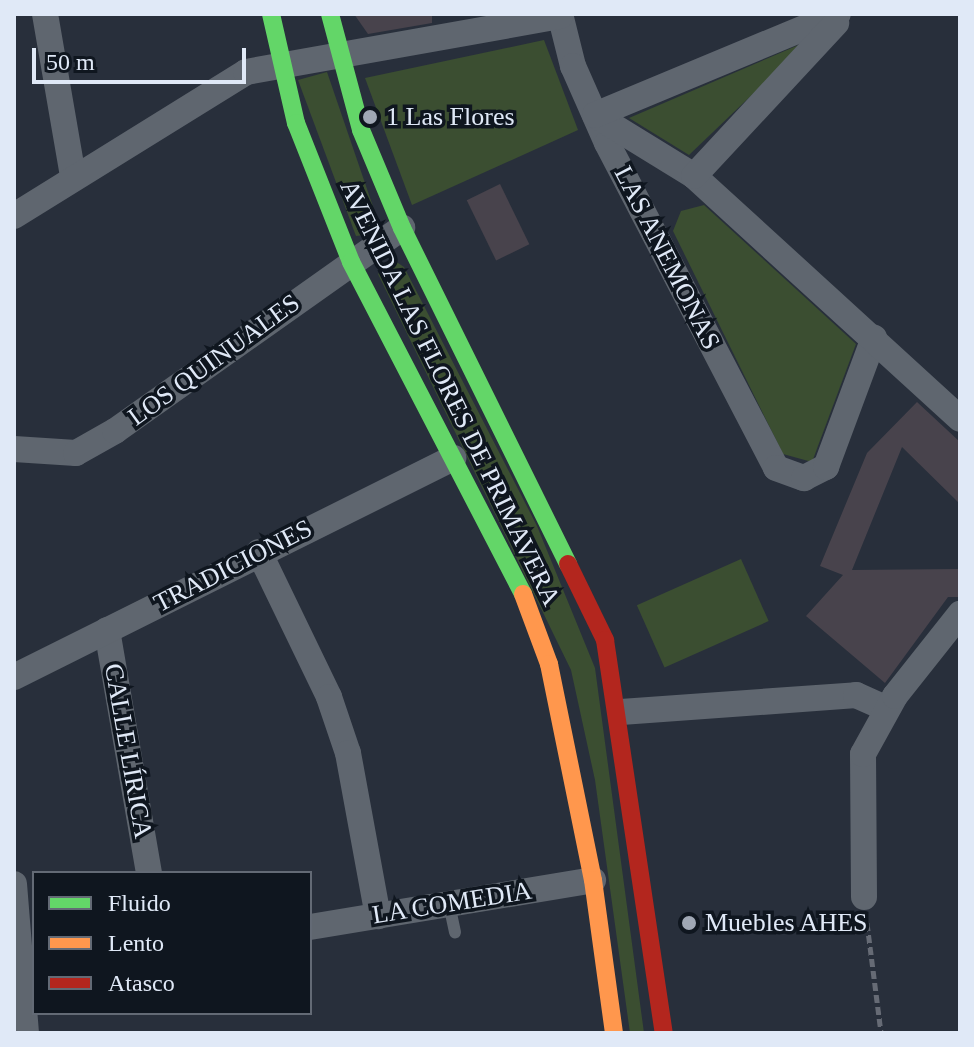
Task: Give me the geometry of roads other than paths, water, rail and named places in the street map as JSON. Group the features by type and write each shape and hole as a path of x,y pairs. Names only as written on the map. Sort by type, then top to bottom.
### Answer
{"main road":[{"name":"AVENIDA LAS FLORES DE PRIMAVERA","path":"271,14 279,64 351,262 522,591 549,664 593,880 614,1033"},
{"name":"AVENIDA LAS FLORES DE PRIMAVERA","path":"330,14 341,60 402,228 588,593 621,712 664,1033"}],"street":[{"path":"45,14 73,176"},
{"path":"14,216 205,92 279,64 341,60 560,15"},
{"name":"LAS ANEMONAS","path":"560,15 595,115 776,468 804,478 826,467 874,338"},
{"path":"595,115 841,15"},
{"path":"694,176 841,15"},
{"path":"595,115 694,176 960,419"},
{"name":"LOS QUINUALES","path":"14,449 76,453 402,228"},
{"name":"TRADICIONES","path":"14,677 259,552 453,458"},
{"path":"259,552 343,739 378,916"},
{"path":"864,897 863,754 887,709 960,614"},
{"name":"CALLE LÍRICA","path":"107,630 149,871"},
{"path":"621,712 856,695 887,709"},
{"name":"LA COMEDIA","path":"312,927 593,880"},
{"path":"14,884 30,969 20,989 26,1033"}],"lane":[{"path":"449,904 455,932"}],"place":[{"name":"1 Las Flores","path":"370,117"},
{"name":"Muebles AHES","path":"689,923"}]}
